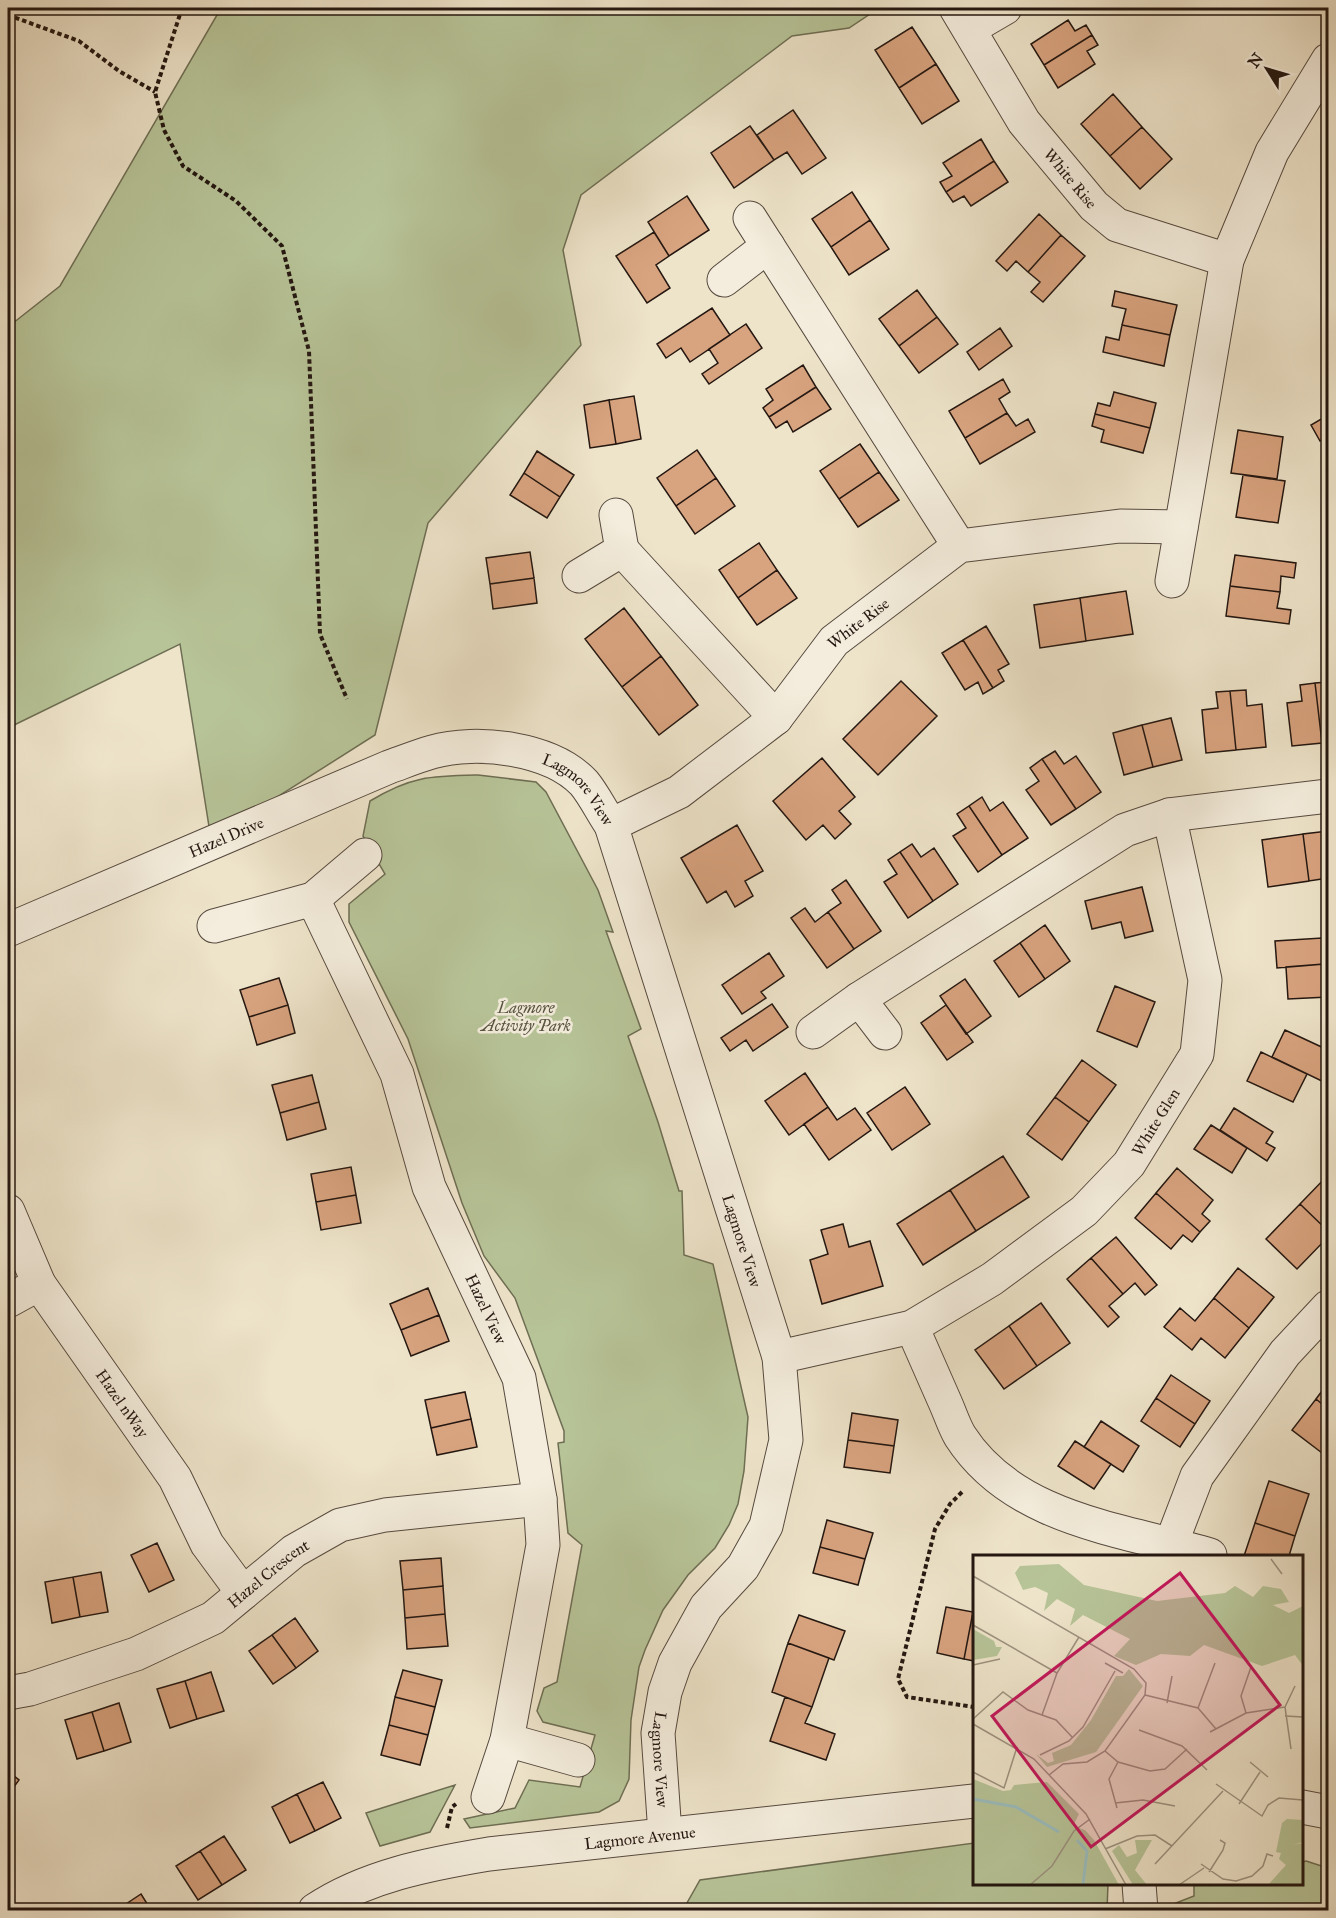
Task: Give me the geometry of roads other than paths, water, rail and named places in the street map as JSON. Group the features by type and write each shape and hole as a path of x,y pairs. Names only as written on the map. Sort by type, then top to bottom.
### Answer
{"street":[{"name":"White Rise","path":"1005,8 963,18 1024,122 1094,206 1117,225 1227,260"},
{"path":"1172,581 1227,260 1272,152 1329,60"},
{"path":"750,218 959,546 1120,526 1181,527"},
{"path":"724,280 768,246"},
{"path":"616,515 622,550 776,718"},
{"name":"White Rise","path":"611,825 679,792 776,718 834,641 959,546"},
{"path":"579,576 622,550"},
{"name":"Lagmore View","path":"445,749 511,749 545,757 583,783 611,825 779,1357 786,1440 766,1526 743,1567 706,1607 675,1664 665,1692 658,1733 665,1834"},
{"name":"Hazel Drive","path":"8,930 389,767 445,749"},
{"path":"813,1032 859,999 1125,830 1169,815 1329,796"},
{"name":"White Glen","path":"779,1357 912,1327 992,1279 1084,1211 1129,1164 1197,1054 1205,980 1169,815"},
{"path":"214,926 313,899 365,855"},
{"name":"Hazel View","path":"313,899 397,1074 429,1187 519,1378 540,1499 543,1545 507,1740 488,1797"},
{"path":"859,999 885,1033"},
{"name":"Hazel nWay","path":"8,1210 39,1284 175,1478 207,1544 243,1593"},
{"path":"8,1301 39,1284"},
{"path":"1171,1544 1197,1476 1285,1353 1329,1307"},
{"path":"912,1327 960,1435 986,1468 1027,1499 1121,1534 1210,1555"},
{"name":"Hazel Crescent","path":"8,1693 30,1689 136,1654 213,1618 294,1551 340,1525 385,1515 540,1499"},
{"path":"507,1740 578,1760"},
{"name":"Lagmore Avenue","path":"322,1908 384,1877 412,1868 489,1854 973,1801"},
{"path":"1303,1807 1329,1812"},
{"path":"1139,1885 1141,1911"}],"park label":[{"name":"Lagmore Activity Park","path":"526,1016"}]}
